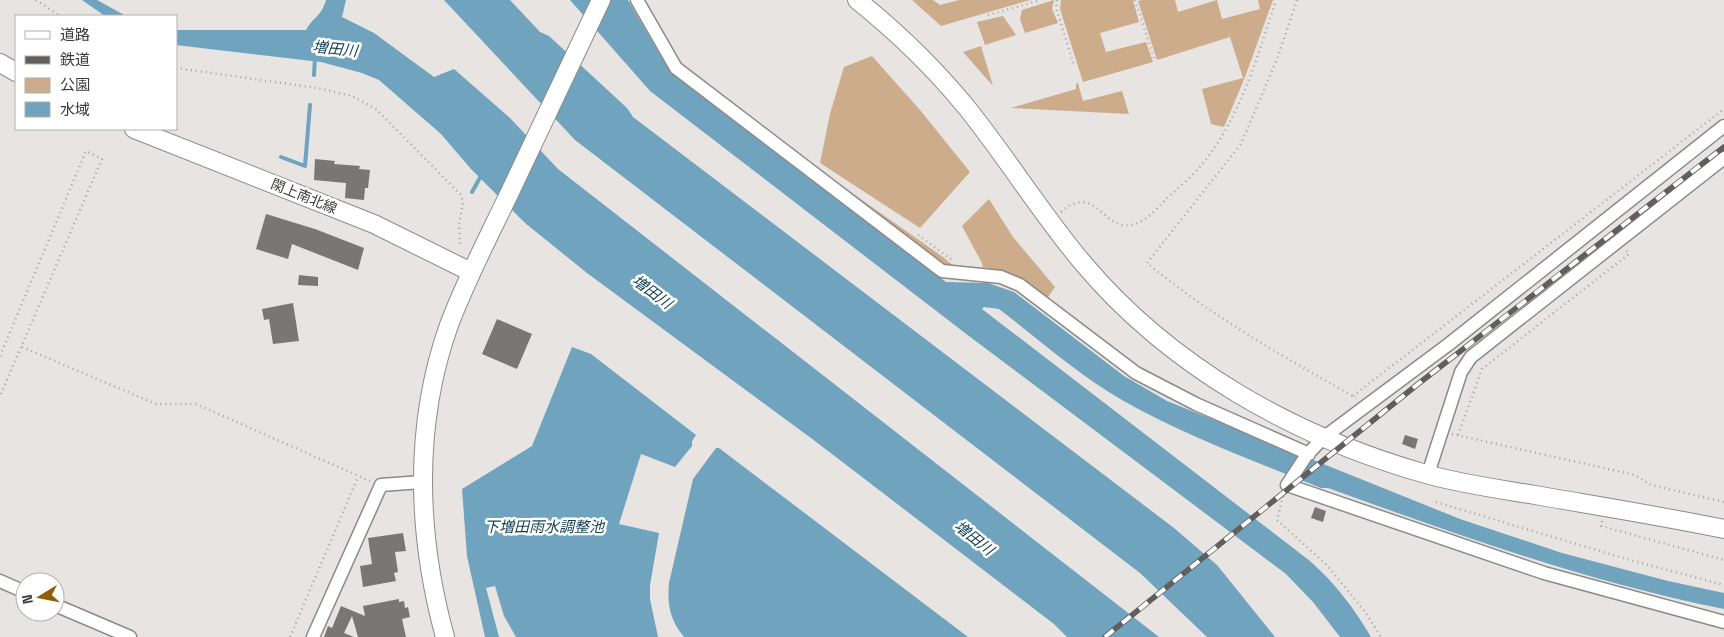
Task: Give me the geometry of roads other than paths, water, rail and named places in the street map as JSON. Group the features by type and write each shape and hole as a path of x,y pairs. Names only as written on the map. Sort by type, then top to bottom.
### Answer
{"street":[{"path":"445,637 426,549 422,482 429,400 449,326 471,272 601,0"},
{"path":"637,0 676,68 942,271 1001,277 1020,285 1136,373 1196,404 1308,455"},
{"path":"857,0 922,59 966,108 1082,262 1123,305 1169,344 1231,390 1286,421 1324,438 1357,452 1428,474 1724,529"},
{"path":"0,63 15,71"},
{"path":"1724,126 1449,344 1324,438 1308,455 1288,483 1544,573 1724,622"},
{"name":"閖上南北線","path":"137,130 374,224 471,272"},
{"path":"1428,474 1461,372 1471,357 1724,158"},
{"path":"313,637 381,485 422,482"},
{"path":"0,581 15,588"},
{"path":"65,609 130,637"}],"water":[{"path":"82,0 97,0 124,15 104,15"},
{"name":"増田川","path":"326,0 346,0 342,17 374,33 434,77 454,69 510,118 558,169 1159,637 1067,637 1054,624 815,441 587,273 525,223 471,169 441,134 379,80 362,73 321,62 178,45 178,30 306,30 322,10"},
{"path":"444,0 510,0 540,32 549,36 627,108 633,117 1174,528 1217,565 1275,637 1207,637 1140,573 575,140"},
{"path":"570,0 628,0 669,70 946,282 988,283 1014,292 1124,376 1167,401 1460,519 1562,553 1668,581 1724,593 1724,609 1623,585 1524,556 1328,488 1321,488 1245,458 1195,437 1122,400 1075,369 999,309 984,307 982,309 1310,561 1344,596 1371,637 1340,637 1313,602 1286,574 965,333 650,91"},
{"name":"下増田雨水調整池","path":"572,347 591,354 696,435 692,441 692,446 675,467 641,454 619,524 659,533 650,585 650,599 658,637 516,637 504,616 495,586 486,588 499,637 485,637 467,556 462,489 532,446"},
{"path":"716,448 719,448 968,637 684,637 675,624 670,612 669,583 693,479"}],"waterway":[{"name":"増田川","path":"314,75 315,57"},
{"path":"281,157 305,166 310,105"},
{"path":"472,192 482,174"}],"railway":[{"path":"1105,637 1418,384 1724,147"}]}
